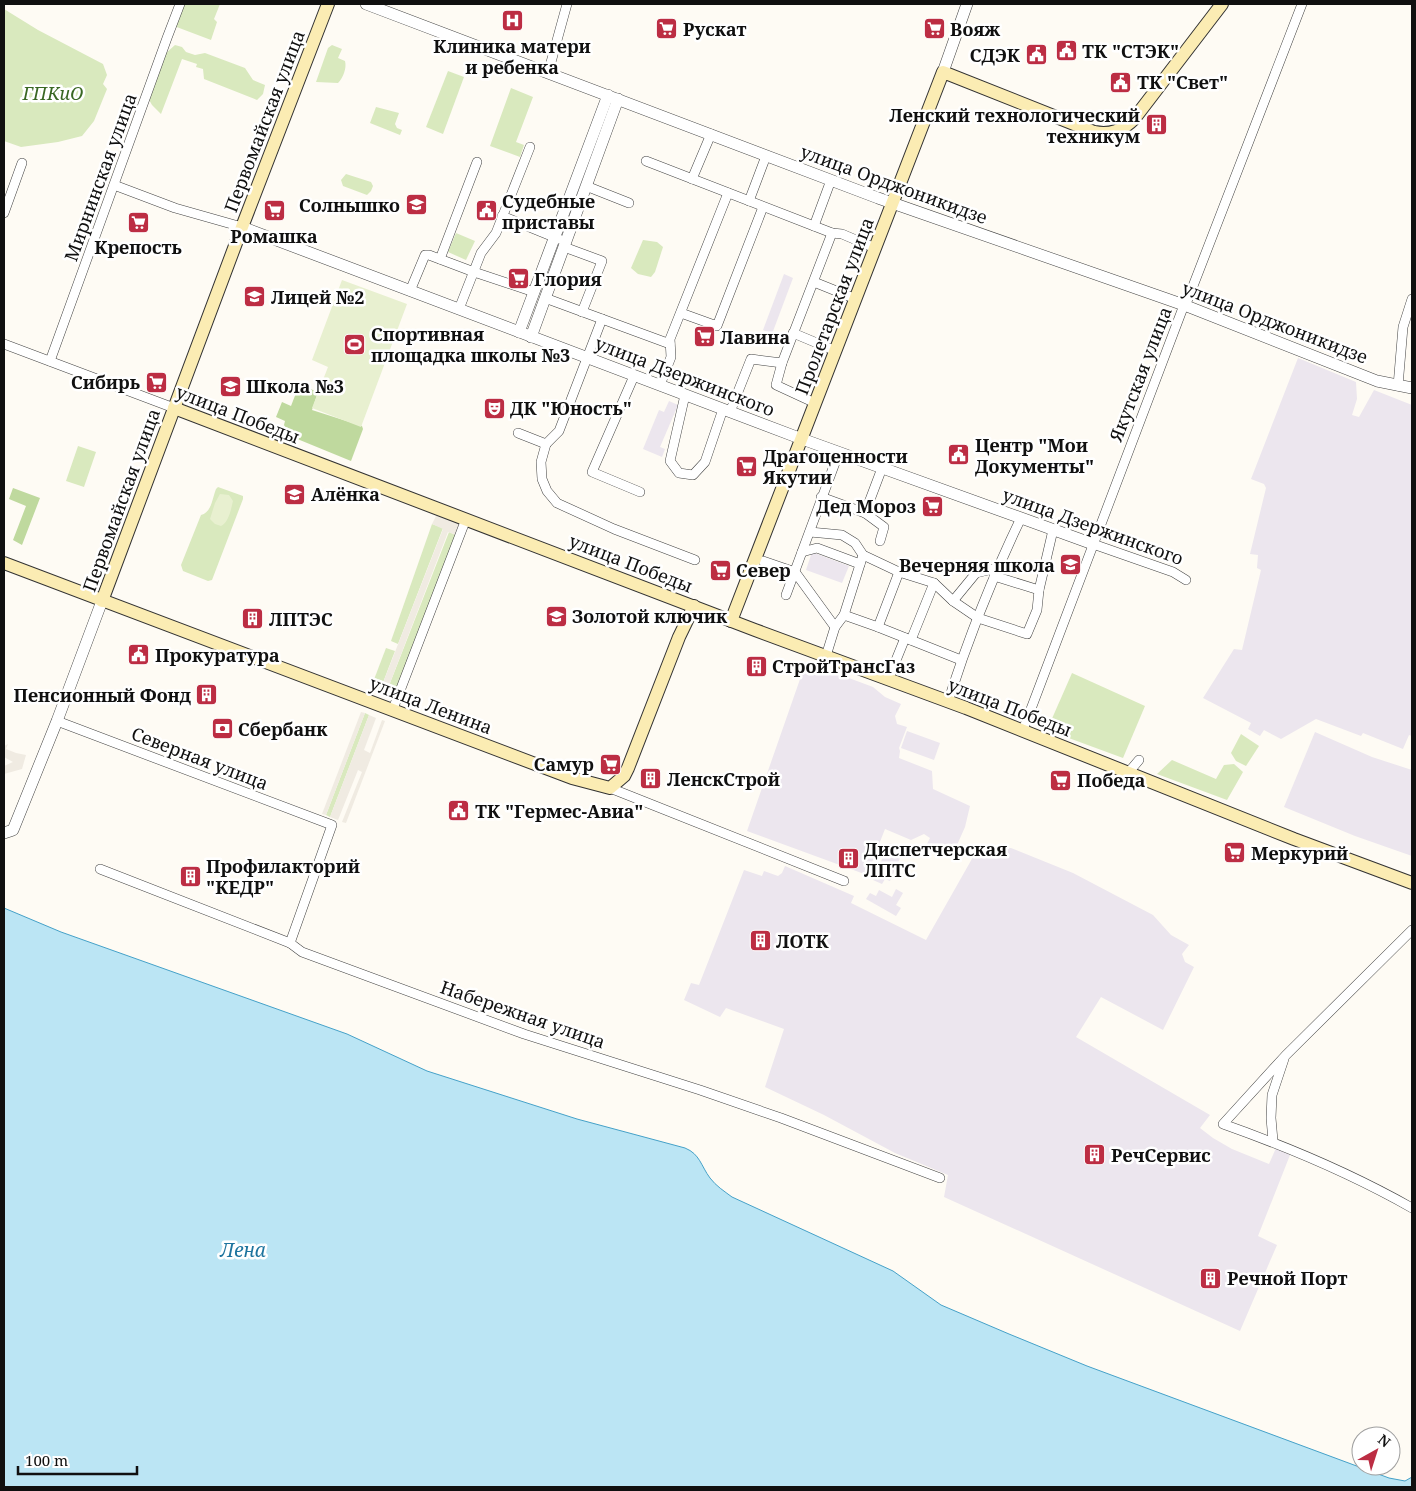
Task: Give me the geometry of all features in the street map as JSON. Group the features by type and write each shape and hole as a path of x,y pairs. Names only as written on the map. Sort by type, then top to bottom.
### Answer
{"main road":[{"name":"Первомайская улица","path":"102,601 328,4"},
{"path":"943,72 1094,132 1112,133 1134,120 1222,4"},
{"name":"Пролетарская улица","path":"731,621 943,72"},
{"name":"улица Победы","path":"174,408 731,621 1023,730 1285,836 1412,882"},
{"name":"улица Ленина","path":"4,563 572,778 610,788"},
{"path":"610,788 624,776 628,768 679,636 694,606"}],"street":[{"name":"Мирнинская улица","path":"50,361 166,38 180,4"},
{"name":"улица Орджоникидзе","path":"366,4 893,203 1184,305 1376,381 1412,388"},
{"path":"548,73 567,4"},
{"name":"Пролетарская улица","path":"943,72 968,4"},
{"name":"Якутская улица","path":"1023,730 1184,305 1188,299 1302,4"},
{"path":"519,332 534,292 561,242 586,186 613,97"},
{"path":"531,336 545,298 561,242 613,97"},
{"path":"692,179 711,134"},
{"path":"459,309 481,253 496,233 530,147"},
{"path":"749,201 766,156"},
{"path":"646,161 763,207 832,233 842,234 876,248"},
{"path":"440,259 477,162"},
{"path":"4,213 22,163"},
{"path":"814,226 831,180"},
{"name":"улица Дзержинского","path":"114,185 175,208 242,227 802,439 1172,572 1186,580"},
{"path":"586,186 629,203"},
{"path":"660,385 670,358 670,339 728,193"},
{"path":"681,314 717,326 763,207"},
{"path":"502,216 602,261 582,312"},
{"path":"815,404 776,385 782,362 832,233"},
{"path":"410,291 425,255 429,255 534,292"},
{"path":"814,282 856,299"},
{"path":"545,298 670,344"},
{"path":"1398,386 1403,327 1412,298"},
{"path":"602,319 559,431 546,444 541,462 542,479 547,491 557,502 614,529 695,560"},
{"path":"794,334 836,351"},
{"name":"улица Победы","path":"4,344 174,408"},
{"path":"685,395 670,462 679,473 693,475 705,462 726,410 751,359 782,362"},
{"path":"634,376 592,472 640,492"},
{"path":"518,433 546,444"},
{"path":"786,595 838,452"},
{"path":"865,513 882,468"},
{"path":"821,497 865,513 884,527 880,541"},
{"path":"948,702 961,660 996,572 1021,518"},
{"path":"393,710 466,519"},
{"path":"802,552 816,548 934,583 953,601 978,618 1027,634 1037,610 1039,590 1053,530"},
{"path":"810,532 842,536 855,543 861,560 844,615 835,627 826,656"},
{"path":"763,561 795,572 835,627"},
{"path":"878,627 899,572"},
{"path":"953,601 976,574 996,572 1039,590"},
{"path":"888,680 934,583"},
{"name":"Первомайская улица","path":"4,833 13,830 57,722 102,601"},
{"path":"844,615 961,660"},
{"name":"Северная улица","path":"57,722 332,825 290,943"},
{"path":"1128,772 1139,760"},
{"name":"улица Ленина","path":"610,788 844,881"},
{"name":"Набережная улица","path":"100,869 290,943 302,952 444,1006 563,1047 700,1090 940,1178"},
{"path":"1412,930 1286,1056 1223,1124 1273,1141 1376,1188 1412,1208"},
{"path":"1273,1141 1271,1118 1272,1094 1286,1056"}],"shaded area":[{"path":"784,274 793,278 772,334 763,330"},
{"path":"1298,358 1356,382 1357,399 1352,415 1359,417 1374,390 1412,405 1412,736 1409,735 1403,749 1363,733 1361,736 1316,719 1281,739 1264,730 1260,736 1248,729 1251,723 1203,698 1234,649 1242,650 1261,570 1257,568 1258,555 1250,554 1266,488 1264,484 1251,479"},
{"path":"669,401 678,405 660,447 665,449 662,457 643,449 659,410 664,412"},
{"path":"437,514 462,524 458,536 448,532 385,696 379,693 443,529 432,524"},
{"path":"812,552 849,566 842,583 806,570"},
{"path":"806,662 873,687 885,697 901,704 895,716 897,724 907,727 899,748 899,758 932,771 933,789 970,806 965,827 953,854 948,857 933,854 926,846 930,838 924,834 911,840 885,829 867,875 747,831"},
{"path":"361,712 365,713 326,815 322,814"},
{"path":"369,715 376,718 364,750 370,753 382,720 385,721 346,823 342,822 362,772 358,770 338,820 330,817"},
{"path":"907,731 940,743 934,760 901,748"},
{"path":"1315,732 1372,757 1412,770 1412,856 1355,836 1284,807"},
{"path":"8,744 6,749 26,755 22,769 4,774 4,766 13,762 4,757 4,746"},
{"path":"889,843 904,849 890,881 885,879 882,884 873,880"},
{"name":"Речной Порт","path":"1011,848 1073,873 1153,915 1171,935 1189,945 1182,954 1185,962 1194,967 1163,1030 1101,997 1076,1037 1210,1115 1200,1128 1232,1149 1269,1164 1276,1148 1290,1155 1258,1236 1277,1245 1240,1331 944,1197 948,1175 895,1153 824,1115 765,1087 784,1029 726,1008 720,1017 684,1000 691,983 699,985 744,870 762,876 764,871 778,876 782,873 785,866 854,896 851,903 926,940 973,857 979,850"},
{"path":"896,889 903,893 896,905 901,908 896,916 866,899 870,893 876,896 879,890 892,897"}],"green space":[{"path":"182,4 220,4 214,19 217,22 211,40 174,26"},
{"name":"ГПКиО","path":"4,9 38,30 103,64 107,75 103,84 107,89 94,121 82,136 58,142 21,147 4,141"},
{"path":"175,45 195,55 205,53 245,68 253,80 265,85 263,94 257,100 204,79 203,69 196,67 197,64 182,59 161,114 148,98 165,54"},
{"path":"332,45 342,49 338,58 345,61 343,76 338,83 316,82 328,48"},
{"path":"448,71 464,77 443,134 426,127"},
{"path":"511,88 533,97 516,142 524,145 520,157 490,146"},
{"path":"376,107 399,113 395,124 397,128 402,130 400,135 370,123"},
{"path":"346,174 371,182 373,186 371,191 367,195 343,186 341,180"},
{"path":"456,233 475,241 466,260 448,252"},
{"path":"643,240 657,242 663,247 655,272 651,277 638,274 631,268"},
{"name":"Спортивная площадка школы №3","path":"342,280 407,304 361,427 312,408 328,367 312,360"},
{"path":"302,388 318,392 312,410 362,426 363,429 351,461 290,436 284,425 285,421 276,417 282,402 291,406 296,393"},
{"path":"78,446 96,452 84,487 66,481"},
{"path":"218,487 243,496 243,499 212,580 208,581 183,571 181,565 201,515 210,508"},
{"path":"13,488 40,498 22,545 13,540 26,506 9,499"},
{"path":"220,494 229,495 233,501 228,518 221,526 215,524 210,519"},
{"path":"432,524 443,528 398,644 391,641"},
{"path":"449,532 458,536 394,699 385,696"},
{"path":"386,648 395,651 379,693 370,690"},
{"path":"1072,673 1145,706 1123,758 1047,730"},
{"path":"365,713 369,715 330,817 326,815"},
{"path":"1241,734 1259,746 1246,766 1236,761 1231,753"},
{"path":"1172,760 1216,779 1224,765 1234,764 1243,772 1227,800 1157,774"}],"water":[{"name":"Лена","path":"4,908 61,932 347,1034 427,1071 577,1119 685,1148 697,1157 710,1178 732,1197 893,1271 941,1305 1087,1366 1351,1464 1351,1476 1384,1476 1405,1481 1412,1477 1412,1487 4,1487"}],"place":[{"name":"Клиника матери и ребенка","path":"512,21"},
{"name":"Рускат","path":"667,29"},
{"name":"Вояж","path":"934,29"},
{"name":"ТК \"СТЭК\"","path":"1066,51"},
{"name":"СДЭК","path":"1036,55"},
{"name":"ТК \"Свет\"","path":"1121,82"},
{"name":"Ленский технологический техникум","path":"1156,125"},
{"name":"Солнышко","path":"416,205"},
{"name":"Ромашка","path":"274,211"},
{"name":"Судебные приставы","path":"486,211"},
{"name":"Крепость","path":"138,222"},
{"name":"Глория","path":"518,279"},
{"name":"Лицей №2","path":"255,297"},
{"name":"Лавина","path":"704,337"},
{"name":"Спортивная площадка школы №3","path":"355,344"},
{"name":"Сибирь","path":"156,382"},
{"name":"Школа №3","path":"230,386"},
{"name":"ДК \"Юность\"","path":"494,408"},
{"name":"Центр \"Мои Документы\"","path":"959,455"},
{"name":"Драгоценности Якутии","path":"747,466"},
{"name":"Алёнка","path":"295,494"},
{"name":"Дед Мороз","path":"932,506"},
{"name":"Вечерняя школа","path":"1071,565"},
{"name":"Север","path":"720,570"},
{"name":"Золотой ключик","path":"556,616"},
{"name":"ЛПТЭС","path":"253,619"},
{"name":"Прокуратура","path":"139,655"},
{"name":"СтройТрансГаз","path":"756,666"},
{"name":"Пенсионный Фонд","path":"207,695"},
{"name":"Сбербанк","path":"222,729"},
{"name":"Самур","path":"610,764"},
{"name":"ЛенскСтрой","path":"651,779"},
{"name":"Победа","path":"1061,780"},
{"name":"ТК \"Гермес-Авиа\"","path":"459,811"},
{"name":"Меркурий","path":"1235,853"},
{"name":"Диспетчерская ЛПТС","path":"848,859"},
{"name":"Профилакторий \"КЕДР\"","path":"190,876"},
{"name":"ЛОТК","path":"760,941"},
{"name":"РечСервис","path":"1095,1155"},
{"name":"Речной Порт","path":"1211,1278"}]}
